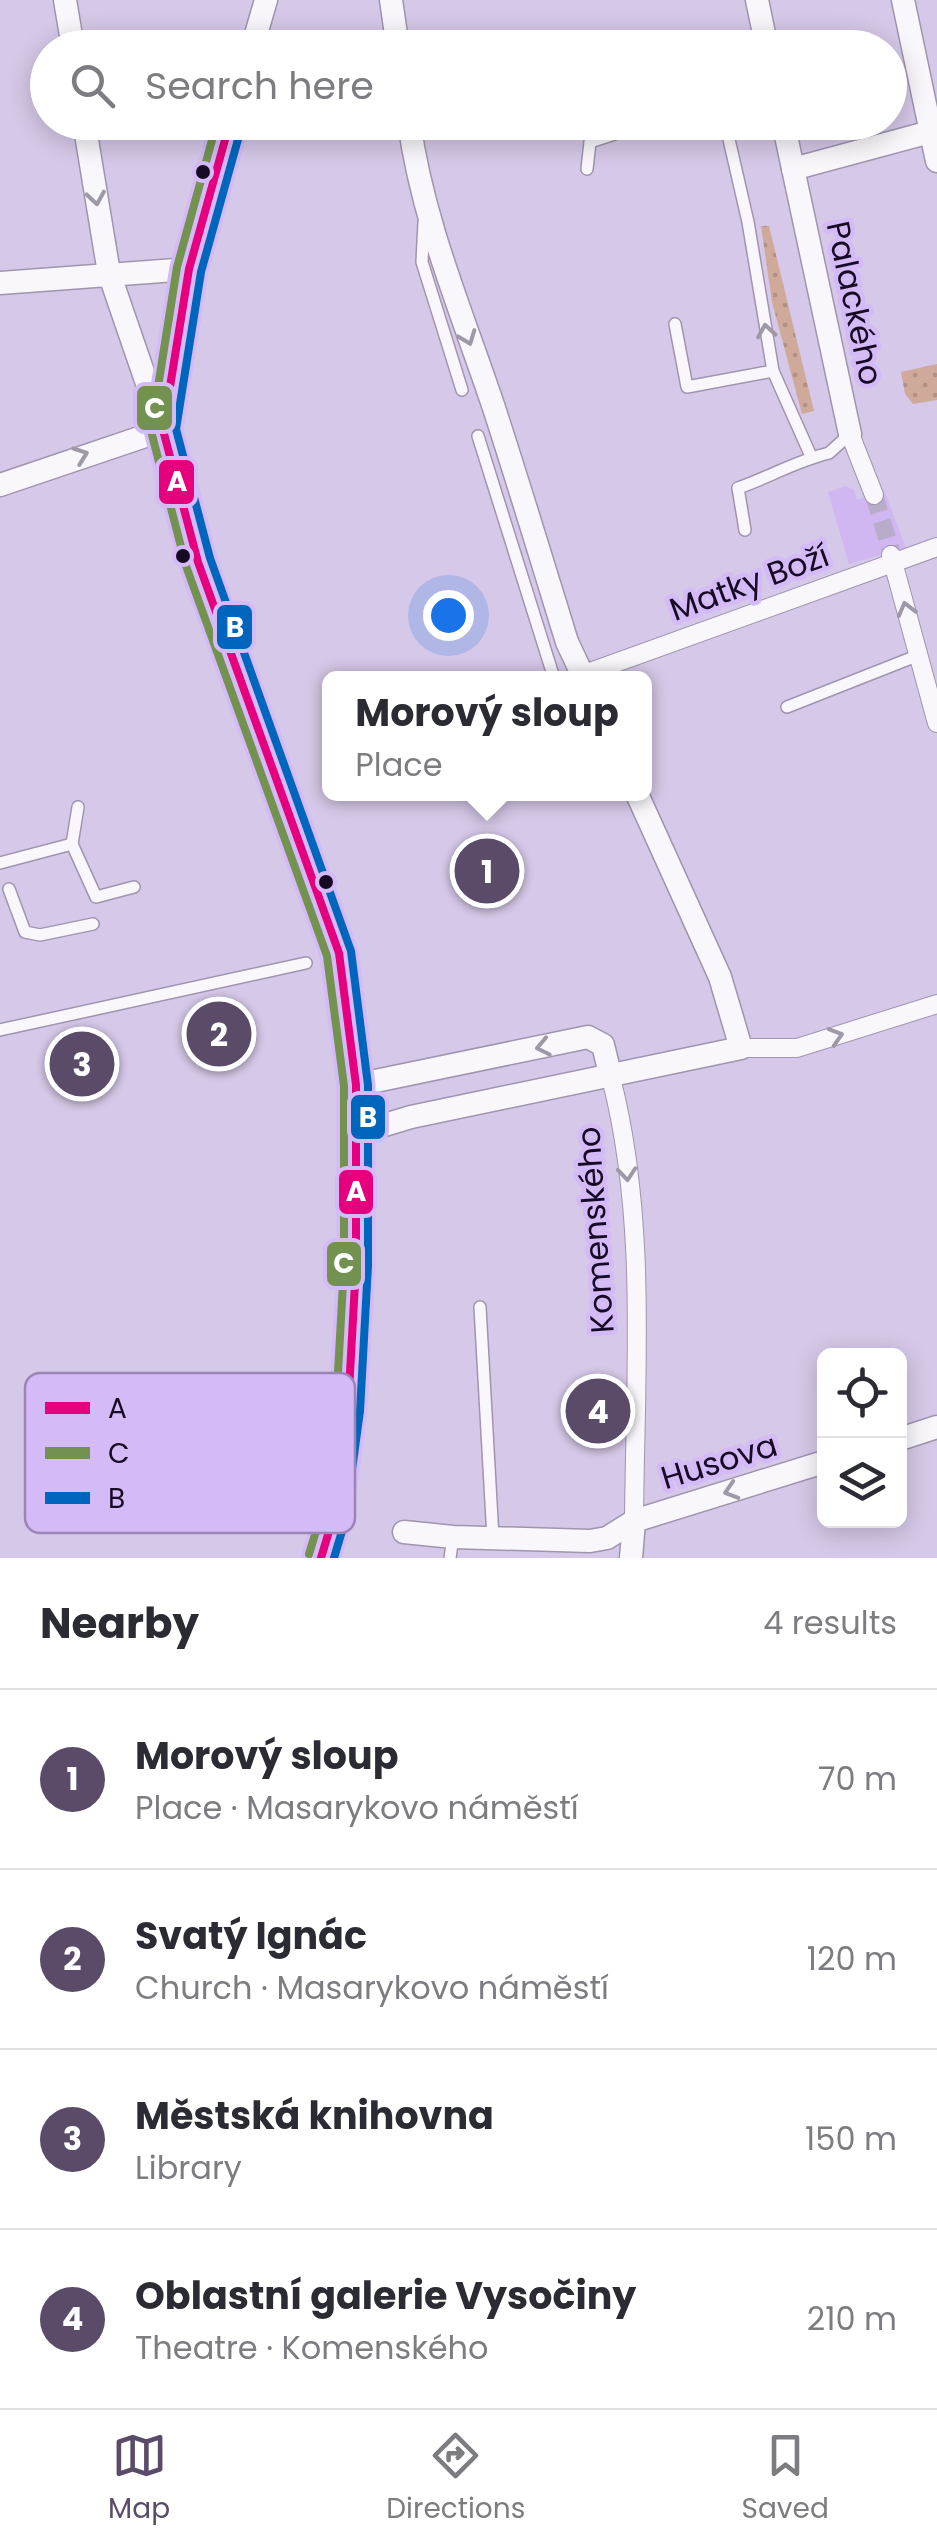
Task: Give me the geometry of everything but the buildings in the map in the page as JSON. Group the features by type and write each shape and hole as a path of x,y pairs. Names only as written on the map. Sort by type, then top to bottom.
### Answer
{"street":[{"path":"65,0 69,30"},
{"path":"257,30 266,0"},
{"path":"391,0 395,30"},
{"path":"757,0 763,30"},
{"path":"903,0 934,132 937,162"},
{"path":"907,139 934,132"},
{"path":"87,140 109,274 162,430 198,562 339,953 356,1085 358,1133 348,1373"},
{"path":"162,430 190,268 225,140"},
{"path":"412,140 426,213 493,405 567,642 580,671"},
{"name":"Palackého","path":"787,140 850,434 874,494"},
{"path":"793,169 904,140"},
{"path":"0,283 190,268"},
{"path":"0,486 162,430"},
{"name":"Matky Boží","path":"598,671 892,557 937,547"},
{"path":"892,557 937,723"},
{"path":"641,801 720,977 741,1048"},
{"path":"358,1133 411,1117 741,1048 797,1048 937,1004"},
{"path":"356,1085 588,1037 603,1045 611,1078"},
{"name":"Komenského","path":"611,1078 623,1123 636,1261 631,1558"},
{"path":"903,1438 937,1428"},
{"name":"Husova","path":"404,1532 452,1548 493,1539 590,1541 607,1538 634,1522 817,1464"},
{"path":"320,1558 329,1533"}],"lane":[{"path":"587,169 590,142 596,140"},
{"path":"730,140 773,370 810,454"},
{"path":"426,213 422,262 462,390"},
{"path":"674,324 687,388 773,370"},
{"path":"745,530 738,488 773,476 810,454 830,454 850,434"},
{"path":"478,436 552,671"},
{"path":"787,707 918,655"},
{"path":"78,806 72,844 96,897 134,887"},
{"path":"0,863 72,844"},
{"path":"9,889 25,932 40,935 93,924"},
{"path":"0,923 17,918"},
{"path":"0,1030 306,963"},
{"path":"480,1307 493,1539"}],"shaded area":[{"path":"761,226 769,226 814,411 802,414 772,302"},
{"path":"937,364 937,400 913,404 905,394 901,372"},
{"path":"846,486 854,490 857,500 884,490 906,548 849,564 828,492"},
{"path":"486,837 508,846 517,868 508,890 486,899 464,890 455,868 464,846"}],"tunnel":[{"path":"874,495 891,551"}],"transit line":[{"name":"C","path":"212,140 177,267 151,431 186,566 327,956 344,1086 344,1265 338,1373"},
{"name":"A","path":"225,140 189,269 163,430 198,562 339,953 356,1085 356,1265 350,1373"},
{"name":"B","path":"238,140 201,272 176,429 210,558 351,951 368,1085 368,1266 355,1448"},
{"name":"C","path":"309,1554 315,1533"},
{"name":"A","path":"321,1558 328,1533"},
{"name":"B","path":"334,1558 341,1533"}],"place":[{"name":"Morový sloup","path":"487,871"},
{"name":"Svatý Ignác","path":"219,1034"},
{"name":"Městská knihovna","path":"82,1064"},
{"name":"Oblastní galerie Vysočiny","path":"598,1411"}]}
